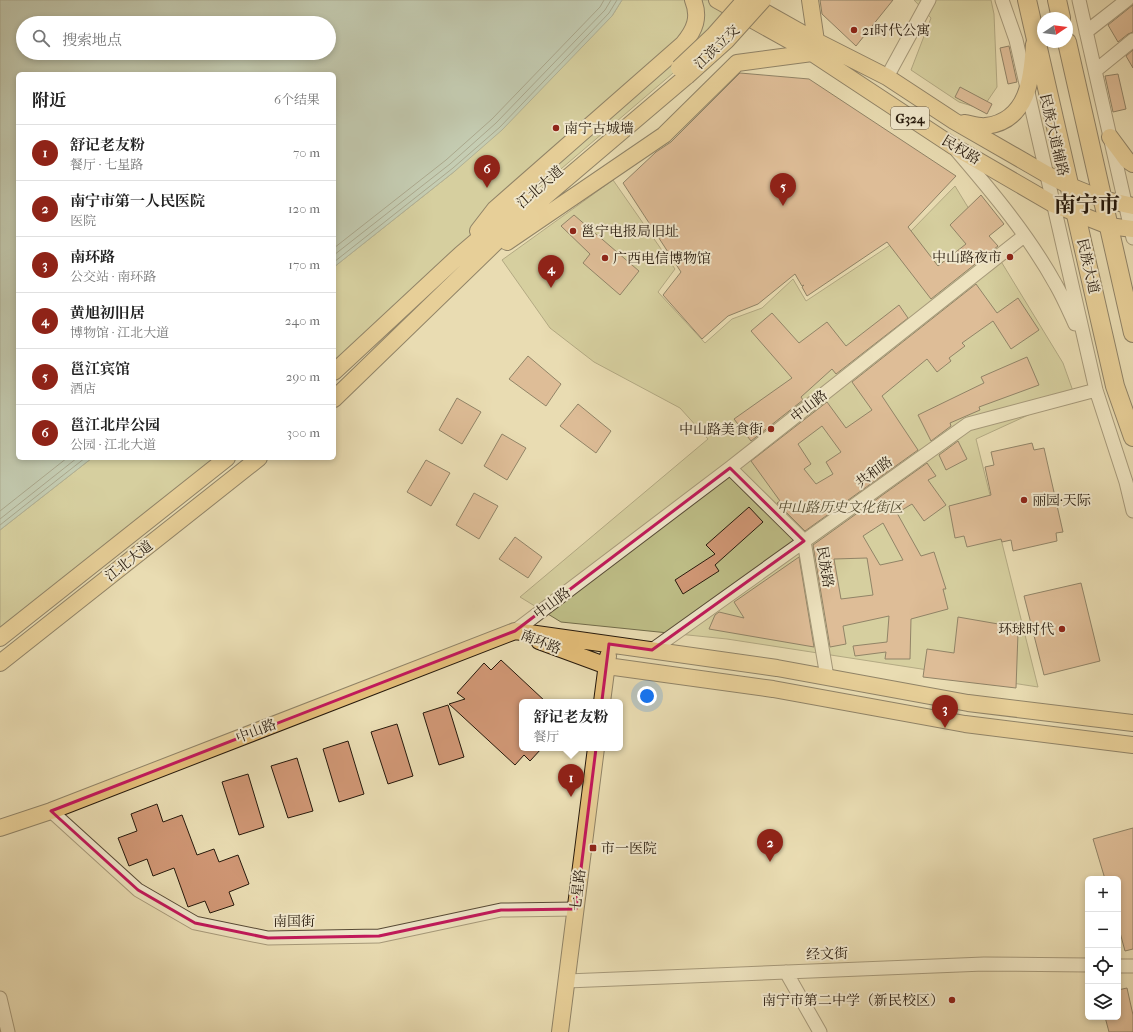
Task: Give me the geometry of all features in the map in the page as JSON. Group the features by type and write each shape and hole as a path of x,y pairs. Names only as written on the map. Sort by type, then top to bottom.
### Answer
{"highway":[{"name":"民族大道","path":"1028,0 1115,386 1133,437"},
{"path":"1057,0 1060,12"},
{"name":"民族大道","path":"1068,48 1133,333"}],"main road":[{"path":"461,254 495,209 683,44 695,26 696,17 693,0"},
{"name":"民权路","path":"717,0 814,47 887,77 954,121 1046,174 1070,186"},
{"name":"江北大道","path":"336,397 474,264 523,208 679,68 714,35 744,0"},
{"name":"民权路","path":"744,0 814,47 953,146 1053,204 1076,215 1109,226"},
{"name":"江滨立交","path":"687,76 727,40 763,0"},
{"path":"474,264 664,135 737,64 814,47 810,0"},
{"path":"954,121 985,126 1007,119 1021,105 1032,74 1034,31"},
{"name":"江北大道","path":"336,370 461,254 523,208 687,76"},
{"path":"1110,137 1127,160 1133,164"},
{"name":"G324","path":"1070,186 1102,198 1129,205"},
{"name":"G324","path":"1109,226 1132,233"},
{"name":"江北大道","path":"0,638 224,460"},
{"name":"江北大道","path":"0,663 256,460"},
{"name":"南环路","path":"515,631 777,668 968,703 1133,723"},
{"name":"南环路","path":"515,631 607,666 773,689 965,724 1132,744"},
{"name":"中山路","path":"0,828 51,811 515,631"},
{"path":"602,699 609,644"},
{"name":"七星路","path":"560,1032 596,751"}],"street":[{"path":"887,77 929,0"},
{"name":"民族大道辅路","path":"1002,0 1016,40 1096,390 1126,482 1133,511"},
{"path":"1079,0 1110,137 1129,205 1132,233"},
{"path":"1086,32 1127,0"},
{"path":"1095,71 1133,40"},
{"path":"953,146 998,200 1024,236 1057,286 1086,346"},
{"name":"中山路","path":"515,631 730,468 1024,236"},
{"name":"共和路","path":"652,650 968,424 1096,390"},
{"name":"民族路","path":"730,468 804,541 827,677"},
{"name":"南国街","path":"51,811 138,890 195,923 268,938 379,936 500,910 576,909"},
{"name":"经文街","path":"567,981 984,964 1085,965"},
{"path":"1121,966 1133,966"},
{"path":"786,972 820,1032"},
{"path":"0,998 8,1032"}],"highlighted area":[{"path":"730,468 804,541 652,650 609,644 576,909 501,910 379,936 268,938 195,923 138,890 51,811 515,631"}],"green space":[{"path":"622,0 745,0 679,68 520,204 336,370 336,265 455,171 612,16"},
{"path":"914,0 991,0 994,14 997,87 982,109 959,102 911,70 931,18"},
{"name":"中山路历史文化街区","path":"613,180 675,269 658,292 705,343 732,319 762,308 793,279 806,301 910,232 955,186 1063,363 1074,394 976,439 1038,687 727,639 561,622 520,597 708,439 680,408 594,362 550,328 502,260"},
{"path":"89,460 224,460 0,638 0,530"}],"water":[{"path":"0,0 622,0 612,16 502,130 455,171 336,265 336,72 16,72 16,460 89,460 0,530"}],"building":[{"name":"21时代公寓","path":"820,0 893,0 856,46 822,14"},
{"path":"1133,5 1133,32 1118,42 1108,25"},
{"path":"1009,46 1017,82 1008,84 1000,48"},
{"path":"1133,50 1133,68 1126,56"},
{"path":"740,73 809,79 956,176 908,227 938,266 966,244 950,225 981,195 1004,224 989,236 998,246 931,299 887,242 807,296 802,287 804,285 802,286 795,274 758,304 728,316 702,339 663,295 681,272 623,183 656,152 671,142"},
{"path":"1118,74 1126,109 1113,112 1105,76"},
{"path":"960,87 992,104 987,114 955,97"},
{"name":"广西电信博物馆","path":"574,215 639,271 620,295 583,263 590,254 561,226"},
{"path":"976,284 997,313 1018,298 1039,330 1011,349 993,321 962,343 965,346 949,358 951,361 937,372 927,359 882,396 918,450 805,531 777,503 780,501 751,461 827,402 846,428 872,410 852,382","holes":["822,426 841,452 826,462 833,474 816,484 804,469 811,464 798,444"]},
{"path":"899,305 908,318 836,374 832,369 801,397 803,400 751,441 734,419 792,378 751,331 772,313 799,343 827,322 846,346"},
{"path":"528,356 561,384 546,406 509,379"},
{"path":"1027,357 1039,385 979,407 980,410 950,423 951,426 931,441 918,415 984,383 981,377"},
{"path":"457,398 481,412 462,444 439,430"},
{"path":"578,404 611,431 596,453 560,426"},
{"path":"502,434 526,448 507,480 484,466"},
{"path":"958,441 967,459 946,470 939,455"},
{"name":"丽园·天际","path":"1032,443 1034,450 1044,448 1063,532 1056,533 1057,541 1013,551 1011,540 1002,542 1001,539 967,547 964,536 955,538 949,506 991,495 985,467 994,465 991,452"},
{"path":"426,460 450,473 431,506 407,492"},
{"path":"927,463 936,476 928,480 946,505 924,521 912,504 897,513 921,556 934,552 946,589 943,589 948,609 911,619 910,659 885,659 886,652 855,656 853,646 887,642 889,616 843,626 846,644 830,647 813,545","holes":["883,523 903,560 880,565 863,536","867,558 873,595 841,599 834,559"]},
{"path":"474,493 498,506 479,539 456,525"},
{"path":"749,507 763,522 715,565 719,571 683,594 675,580 715,554 706,545"},
{"path":"515,537 542,557 528,578 499,559"},
{"path":"799,557 814,647 709,629 715,615 719,612 744,618 734,602"},
{"name":"环球时代","path":"1081,583 1100,661 1044,675 1024,596"},
{"path":"958,617 1004,625 1003,631 1018,633 1016,688 923,677 927,649 954,653"},
{"path":"501,660 543,699 519,699 519,751 539,751 530,761 524,755 515,765 449,704 465,699 457,693 484,663 491,670"},
{"path":"448,705 464,757 439,765 423,713"},
{"path":"397,724 413,776 388,784 371,732"},
{"path":"348,741 364,794 339,802 323,749"},
{"path":"297,758 313,811 288,818 271,766"},
{"path":"248,774 264,827 239,835 222,782"},
{"path":"157,804 163,822 182,815 197,855 214,849 219,862 238,855 249,884 229,892 234,905 210,913 205,901 188,907 174,868 153,876 147,859 129,866 118,838 137,831 131,814"},
{"path":"1133,828 1133,949 1125,951 1121,936 1121,876 1104,876 1093,839"},
{"path":"1127,988 1133,1015 1133,1032 1109,1032 1106,1020 1121,1020 1121,989"}],"place":[{"name":"21时代公寓","path":"854,30"},
{"name":"南宁古城墙","path":"556,128"},
{"name":"邕江北岸公园","path":"487,188"},
{"name":"邕江宾馆","path":"783,206"},
{"name":"邕宁电报局旧址","path":"573,231"},
{"name":"中山路夜市","path":"1010,257"},
{"name":"广西电信博物馆","path":"605,258"},
{"name":"黄旭初旧居","path":"551,288"},
{"name":"中山路美食街","path":"771,429"},
{"name":"丽园·天际","path":"1024,500"},
{"name":"环球时代","path":"1062,629"},
{"name":"南环路","path":"945,728"},
{"name":"舒记老友粉","path":"571,797"},
{"name":"市一医院","path":"593,848"},
{"name":"南宁市第一人民医院","path":"770,862"},
{"name":"南宁市第二中学（新民校区）","path":"952,1000"}],"district":[{"name":"南宁市","path":"1087,205"}]}
